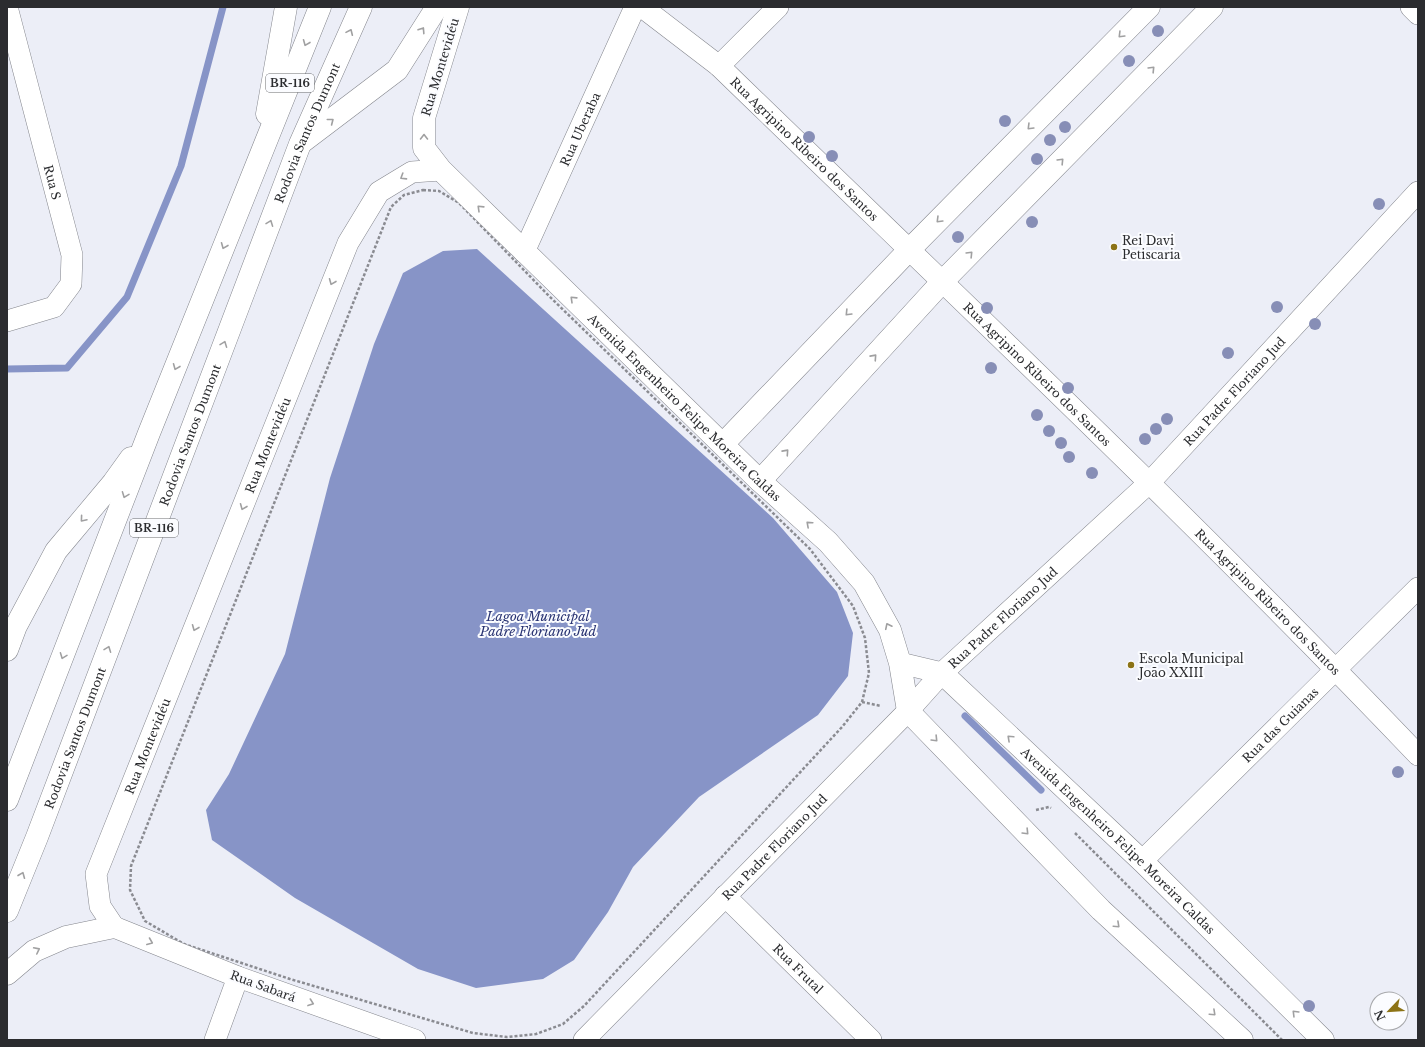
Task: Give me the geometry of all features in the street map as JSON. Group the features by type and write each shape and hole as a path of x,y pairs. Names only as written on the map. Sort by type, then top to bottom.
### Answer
{"main road":[{"path":"260,158 286,7"},
{"name":"BR-116","path":"7,800 149,433 320,7"},
{"name":"Rodovia Santos Dumont","path":"7,911 43,822 300,144 361,7"},
{"path":"300,144 396,70 437,7"},
{"name":"Rua Montevidéu","path":"441,170 424,148 424,118 458,7"},
{"path":"723,444 909,250 1149,7"},
{"path":"760,481 942,282 1212,7"},
{"name":"Avenida Engenheiro Felipe Moreira Caldas","path":"441,170 760,481 828,542 864,583 890,630 900,663 908,711"},
{"path":"7,650 11,625 56,551 113,483 149,433"},
{"name":"Avenida Engenheiro Felipe Moreira Caldas","path":"942,673 1142,861 1323,1040"},
{"path":"908,711 1101,910 1242,1040"},
{"path":"7,974 34,951 66,937 114,927"}],"street":[{"name":"Rua S","path":"7,7 72,255 71,284 54,307 7,321"},
{"name":"Rua Uberaba","path":"524,252 634,7"},
{"name":"Rua Agripino Ribeiro dos Santos","path":"642,7 719,66 1150,482 1418,755"},
{"path":"719,66 778,7"},
{"path":"1411,7 1418,14"},
{"name":"Rua Montevidéu","path":"114,927 100,906 96,874 348,243 379,192 412,172 441,170"},
{"name":"Rua Padre Floriano Jud","path":"584,1040 908,711 942,673 1150,482 1418,192"},
{"name":"Rua das Guianas","path":"1142,861 1418,588"},
{"name":"Avenida Engenheiro Felipe Moreira Caldas","path":"900,663 942,673"},
{"name":"Rua Frutal","path":"726,896 870,1040"},
{"name":"Rua Sabará","path":"114,927 238,976 415,1040"},
{"path":"215,1040 238,976"}],"path":[{"path":"423,190 439,192 459,203 549,296 810,549 853,606 866,638 869,673 862,702 842,727 584,1006 563,1024 536,1034 507,1037 474,1033 290,979 184,944 145,921 130,890 131,866 184,735 391,207 404,195 423,190"},
{"path":"1035,811 1049,807 1055,812"},
{"path":"1071,829 1282,1040"}],"water":[{"name":"Lagoa Municipal Padre Floriano Jud","path":"477,249 773,518 837,592 853,633 848,676 818,715 699,797 633,867 608,912 574,960 543,979 476,988 418,969 295,898 212,840 206,810 229,774 285,654 330,478 374,344 403,273 443,251"}],"waterway":[{"path":"7,369 67,368 127,297 181,166 223,7"},
{"path":"965,716 1041,790"}],"place":[{"name":"Rei Davi Petiscaria","path":"1114,247"},
{"name":"Escola Municipal João XXIII","path":"1131,665"}]}
